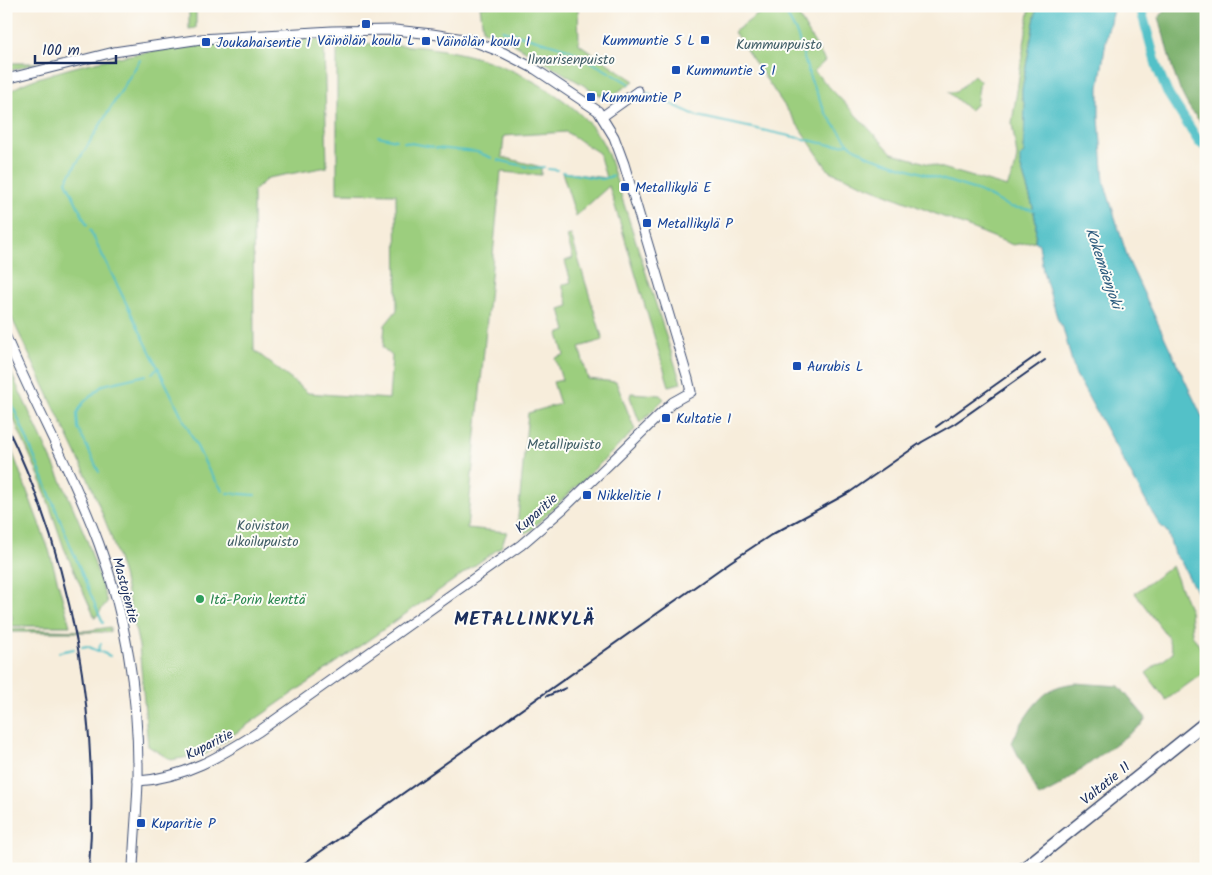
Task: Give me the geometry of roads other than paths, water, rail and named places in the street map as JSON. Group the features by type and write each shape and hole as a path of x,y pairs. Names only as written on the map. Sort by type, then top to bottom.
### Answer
{"highway":[{"name":"Valtatie 11","path":"1023,869 1206,722"}],"street":[{"path":"6,79 114,52 201,39 302,32 395,30 464,39 504,52 535,69 603,116 638,91"},
{"path":"6,85 38,70"},
{"name":"Kuparitie","path":"138,781 191,770 219,757 258,732 521,545 564,508 673,402 691,392 624,164 614,137 603,116"},
{"name":"Mastojentie","path":"6,337 73,480 99,545 115,593 130,663 136,723 138,781 133,869"}],"water":[{"name":"Kokemäenjoki","path":"1037,6 1114,6 1107,34 1099,87 1099,118 1104,182 1129,262 1206,425 1206,611 1181,562 1174,554 1168,533 1159,524 1149,507 1075,373 1063,328 1058,320 1043,271 1039,244 1035,241 1036,223 1033,207 1020,164 1020,157 1024,153 1025,105 1022,98 1022,89"}],"waterway":[{"path":"782,6 797,34 810,78 825,112 849,144 868,156 979,191 1010,207 1034,210"},
{"path":"1140,6 1157,67 1167,92 1199,142 1206,147"},
{"path":"502,30 568,49 630,84"},
{"path":"87,225 66,181 140,60"},
{"path":"647,93 697,116 831,145 849,144"},
{"path":"378,136 396,140"},
{"path":"404,142 433,147"},
{"path":"436,148 477,152 492,158"},
{"path":"498,160 532,168 544,167"},
{"path":"548,169 557,170"},
{"path":"562,172 602,179 613,176"},
{"path":"90,230 209,471 223,491"},
{"path":"152,373 159,368"},
{"path":"99,472 78,428 77,413 83,403 103,385 146,375"},
{"path":"6,391 103,623"},
{"path":"228,493 255,495"},
{"path":"82,647 87,646 98,651 101,643"},
{"path":"59,652 74,649"},
{"path":"99,651 110,656"}],"railway":[{"path":"936,427 1040,353"},
{"path":"296,869 730,562 771,535 850,492 922,442 954,424 1045,360"},
{"path":"6,425 29,477 49,531 65,586 77,641 90,755 89,869"},
{"path":"547,696 566,688"}],"place":[{"name":"Väinölän koulu L","path":"366,24"},
{"name":"Kummuntie 5 L","path":"705,40"},
{"name":"Väinölän koulu I","path":"426,41"},
{"name":"Joukahaisentie I","path":"206,42"},
{"name":"Kummuntie 5 I","path":"676,70"},
{"name":"Kummuntie P","path":"591,97"},
{"name":"Metallikylä E","path":"625,187"},
{"name":"Metallikylä P","path":"647,223"},
{"name":"Aurubis L","path":"797,366"},
{"name":"Kultatie I","path":"666,418"},
{"name":"Nikkelitie I","path":"587,495"},
{"name":"Itä-Porin kenttä","path":"200,599"},
{"name":"Kuparitie P","path":"141,823"}],"district":[{"name":"METALLINKYLÄ","path":"525,618"}],"park label":[{"name":"Kummunpuisto","path":"779,44"},
{"name":"Ilmarisenpuisto","path":"571,59"},
{"name":"Metallipuisto","path":"564,444"},
{"name":"Koiviston ulkoilupuisto","path":"263,534"}]}
